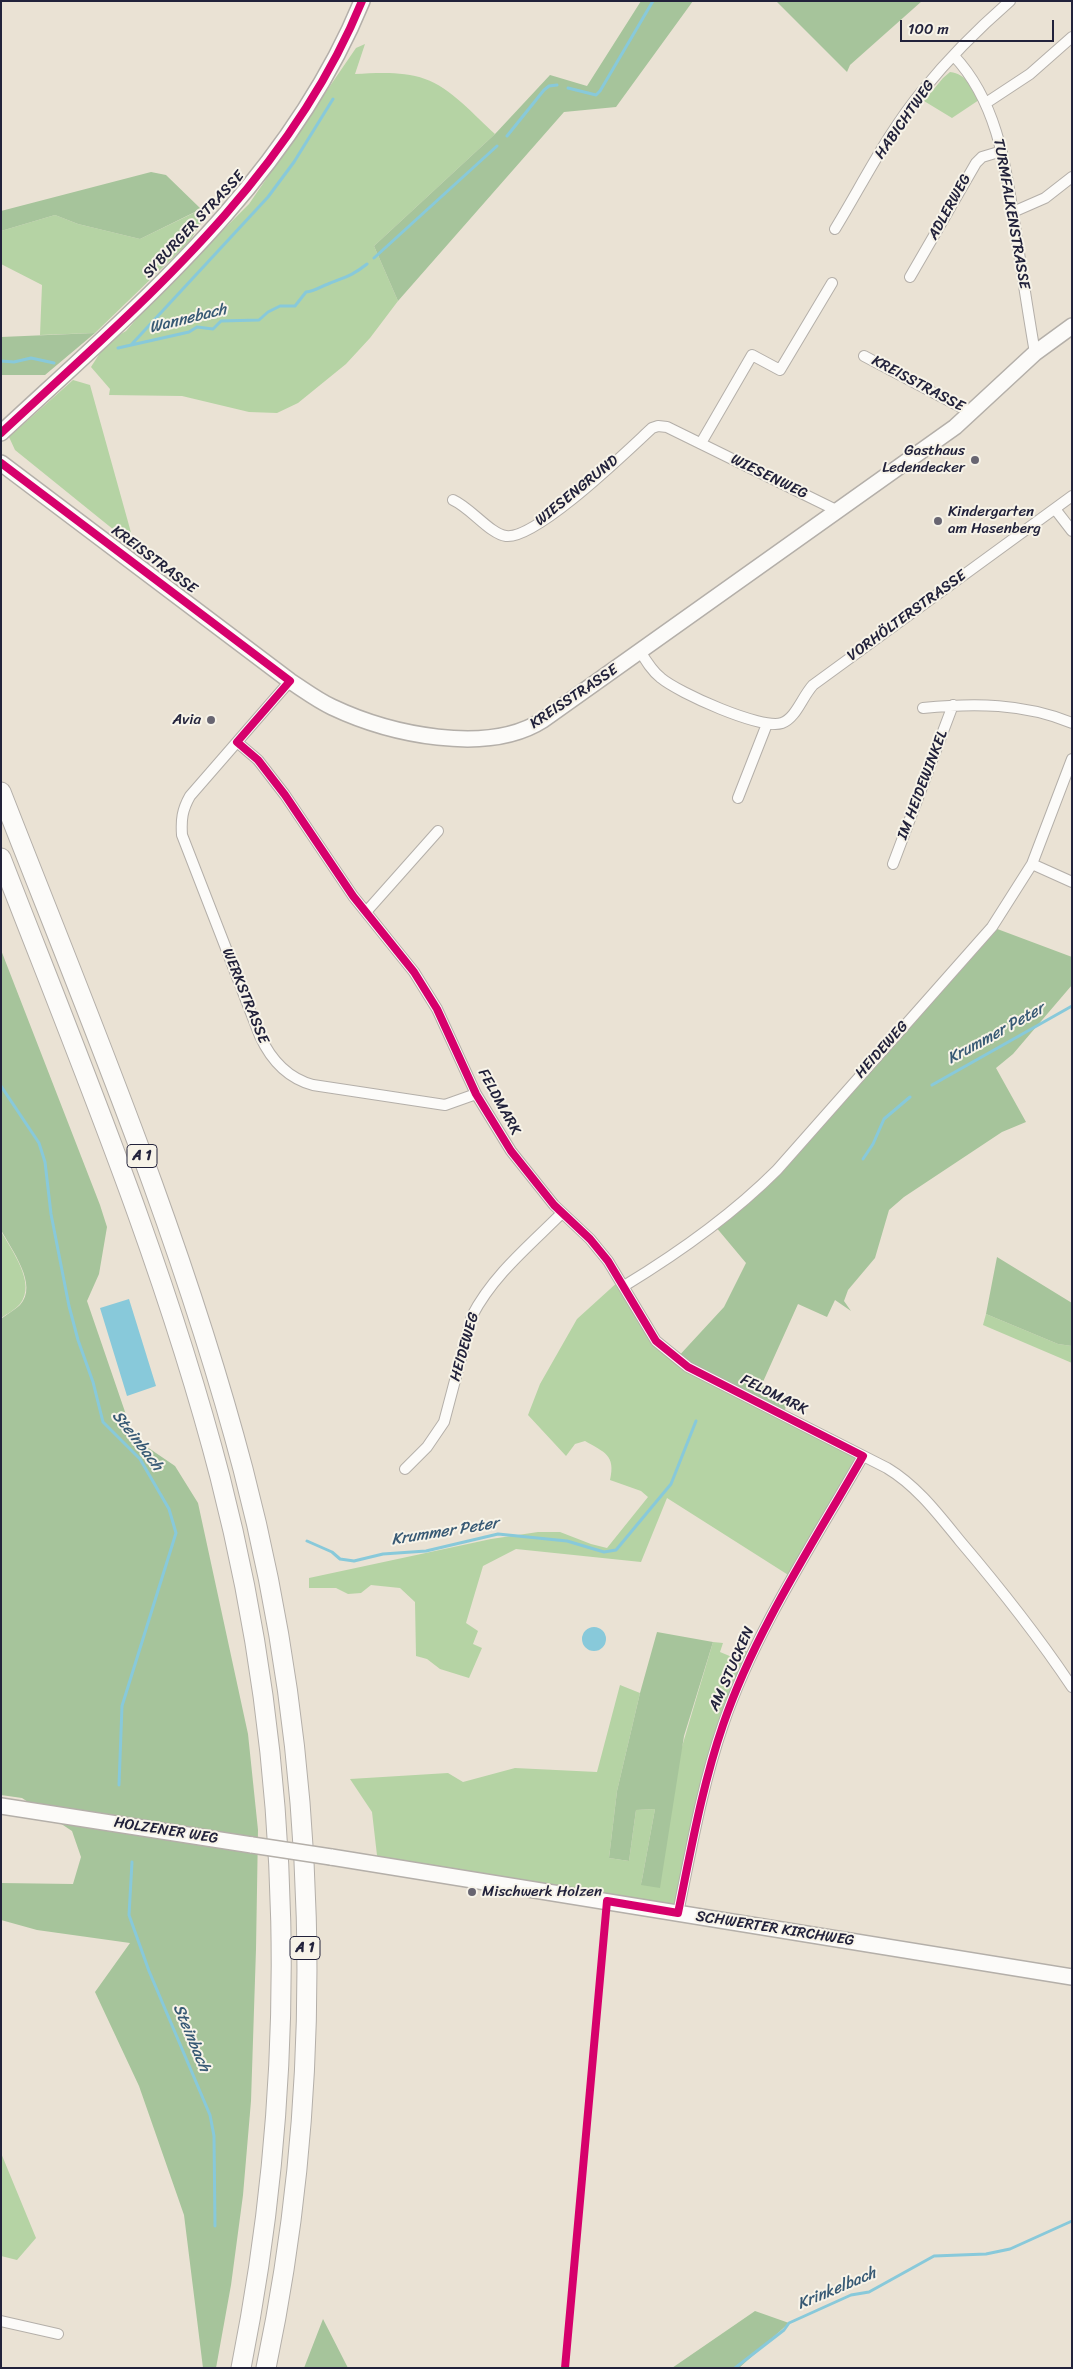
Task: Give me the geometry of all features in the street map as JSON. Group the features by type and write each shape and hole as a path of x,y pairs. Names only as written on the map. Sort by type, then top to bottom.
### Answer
{"highway":[{"name":"A 1","path":"1,792 118,1092 187,1283 221,1390 243,1470 272,1597 296,1768 304,1881 305,1971 304,2060 298,2146 282,2277 266,2368"},
{"name":"A 1","path":"1,858 95,1100 165,1293 220,1477 238,1554 259,1671 271,1768 280,1883 282,1974 280,2051 269,2199 259,2275 242,2368"}],"main road":[{"name":"SYBURGER STRASSE","path":"1,433 168,276 246,192 276,153 309,104 333,61 362,1"},
{"name":"KREISSTRASSE","path":"1,463 290,681 330,707 365,720 412,732 440,736 489,738 507,736 533,727 972,413 1035,354 1072,326"},
{"name":"HOLZENER WEG","path":"1,1806 331,1857"},
{"name":"SCHWERTER KIRCHWEG","path":"331,1857 1072,1977"}],"street":[{"name":"HABICHTWEG","path":"836,229 893,134 922,91 991,18 1010,1"},
{"path":"986,103 1030,74 1072,37"},
{"name":"TURMFALKENSTRASSE","path":"954,56 972,77 986,103 1002,151 1035,354"},
{"name":"ADLERWEG","path":"910,277 976,163 982,157 1002,151"},
{"path":"1012,212 1045,198 1072,177"},
{"path":"701,443 752,355 780,370 832,283"},
{"name":"KREISSTRASSE","path":"864,356 972,413"},
{"name":"WIESENGRUND","path":"453,500 465,505 499,534 517,536 526,532 568,502 652,428 658,426 667,427 701,443"},
{"name":"WIESENWEG","path":"701,443 838,510"},
{"name":"VORHÖLTERSTRASSE","path":"767,724 781,723 790,719 804,694 813,685 1072,496"},
{"path":"1055,509 1072,531"},
{"path":"640,651 651,668 662,679 684,692 704,703 767,724 738,798"},
{"path":"237,742 290,681"},
{"path":"923,708 982,704 1011,706 1072,723"},
{"name":"IM HEIDEWINKEL","path":"893,864 953,705"},
{"name":"FELDMARK","path":"237,742 258,760 285,795 366,912 427,991 458,1052 476,1094 511,1151 540,1189 590,1239 608,1261 648,1331 656,1341 676,1359 721,1384 897,1474 922,1496 1019,1612 1072,1687"},
{"name":"WERKSTRASSE","path":"237,742 190,796 183,808 182,835 266,1049 280,1067 294,1078 313,1085 445,1104 476,1094"},
{"name":"HEIDEWEG","path":"624,1286 715,1226 749,1198 777,1170 992,927 1032,864 1072,759"},
{"path":"366,912 438,831"},
{"path":"1032,864 1072,882"},
{"name":"HEIDEWEG","path":"405,1469 427,1447 444,1422 472,1316 478,1302 498,1276 562,1213"},
{"name":"AM STUCKEN","path":"678,1913 709,1769 736,1692 768,1623 863,1456"},
{"path":"1,2321 58,2334"}],"green space":[{"path":"641,1 693,1 616,107 564,112 398,301 374,246 495,134 550,75 587,86"},
{"path":"776,1 922,1 850,65 847,72"},
{"path":"365,44 355,74 399,74 425,79 444,88 453,95 495,134 374,246 398,301 370,338 346,364 298,403 277,413 249,412 182,396 109,395 110,389 91,367 107,342 126,331 150,303 249,204 356,48"},
{"path":"950,72 965,78 979,100 952,118 924,101"},
{"path":"151,172 166,175 201,209 140,239 78,224 55,215 1,231 1,211"},
{"path":"214,203 189,242 95,333 40,335 42,285 1,264 1,231 55,215 78,224 140,239"},
{"path":"95,333 45,375 1,375 1,337"},
{"path":"73,380 90,385 135,547 15,450 9,437"},
{"path":"992,927 1072,957 1072,985 1013,1054 996,1068 1026,1122 1002,1132 904,1197 889,1210 875,1258 848,1290 844,1301 851,1311 835,1300 827,1317 798,1304 762,1384 787,1397 785,1411 721,1384 676,1359 724,1307 746,1263 715,1226 749,1198"},
{"path":"1,950 107,1227 99,1274 87,1301 134,1438 175,1466 198,1503 248,1734 258,1830 251,2101 243,2195 231,2285 216,2368 203,2368 184,2215 139,2086 95,1992 130,1943 37,1930 1,1920 1,1883 73,1884 81,1857 72,1831 22,1798 1,1795 1,1319 20,1305 25,1297 26,1288 25,1277 21,1267 1,1230"},
{"path":"1,1231 21,1267 26,1286 20,1304 1,1318"},
{"path":"997,1257 1072,1303 1072,1346 1058,1344 986,1314"},
{"path":"620,1280 656,1341 863,1456 793,1578 667,1498 641,1562 516,1549 483,1566 466,1623 478,1631 473,1644 482,1648 469,1678 440,1669 427,1659 416,1656 415,1602 400,1588 371,1585 361,1593 348,1594 336,1588 309,1588 309,1578 491,1539 538,1532 560,1532 607,1548 648,1497 641,1491 610,1480 611,1465 607,1455 585,1441 575,1444 566,1456 528,1415 540,1384 577,1319"},
{"path":"986,1314 1058,1344 1072,1346 1072,1363 983,1325"},
{"path":"657,1632 713,1642 684,1736 660,1888 641,1885 655,1809 636,1810 629,1861 609,1858 617,1791 640,1693"},
{"path":"713,1642 723,1643 720,1652 732,1657 736,1648 752,1653 723,1725 678,1913 378,1864 372,1812 350,1779 448,1773 463,1782 515,1768 597,1772 620,1685 640,1693 617,1791 609,1858 629,1861 636,1810 655,1809 641,1885"},
{"path":"1,2153 36,2238 17,2260 1,2256"},
{"path":"755,2311 789,2323 739,2368 672,2368"},
{"path":"323,2319 348,2368 304,2368"}],"water":[{"path":"129,1299 156,1386 127,1396 100,1308"},
{"path":"594,1627 599,1628 605,1634 605,1644 599,1650 594,1651 589,1650 583,1644 582,1639 583,1634 589,1628"}],"waterway":[{"name":"Wannebach","path":"568,88 596,95 600,91 653,1"},
{"name":"Wannebach","path":"507,136 544,90 549,86 557,85"},
{"path":"131,345 268,197 294,162 333,99"},
{"name":"Wannebach","path":"374,258 497,146"},
{"name":"Wannebach","path":"118,348 189,332 197,327 213,329 221,321 259,320 268,312 280,306 295,306 306,292 348,276 367,264"},
{"name":"Wannebach","path":"1,361 14,362 31,358 54,363"},
{"name":"Krummer Peter","path":"932,1085 1072,1006"},
{"name":"Steinbach","path":"1,1086 39,1143 45,1162 51,1214 69,1306 78,1340 93,1382 103,1422 140,1459 169,1509 176,1533 122,1706 119,1785"},
{"name":"Krummer Peter","path":"863,1159 873,1144 884,1119 910,1097"},
{"name":"Krummer Peter","path":"307,1541 332,1552 340,1559 354,1561 383,1554 426,1551 498,1534 567,1541 604,1552 616,1550 671,1484 696,1421"},
{"name":"Steinbach","path":"132,1862 129,1915 149,1971 210,2115 214,2136 215,2226"},
{"name":"Krinkelbach","path":"735,2368 784,2330 789,2323 851,2295 869,2292 934,2256 986,2254 1010,2249 1072,2221"}],"cycle path":[{"path":"1,433 157,287 206,236 252,183 294,126 331,66 362,1"},
{"path":"1,463 290,681 237,742 258,760 285,795 353,896 414,972 437,1009 476,1094 511,1151 554,1205 590,1239 608,1261 656,1341 688,1367 863,1456 768,1621 736,1690 709,1771 678,1913 607,1901 565,2368"}],"place":[{"name":"Gasthaus Ledendecker","path":"975,460"},
{"name":"Kindergarten am Hasenberg","path":"938,521"},
{"name":"Avia","path":"211,720"},
{"name":"Mischwerk Holzen","path":"472,1892"}]}
